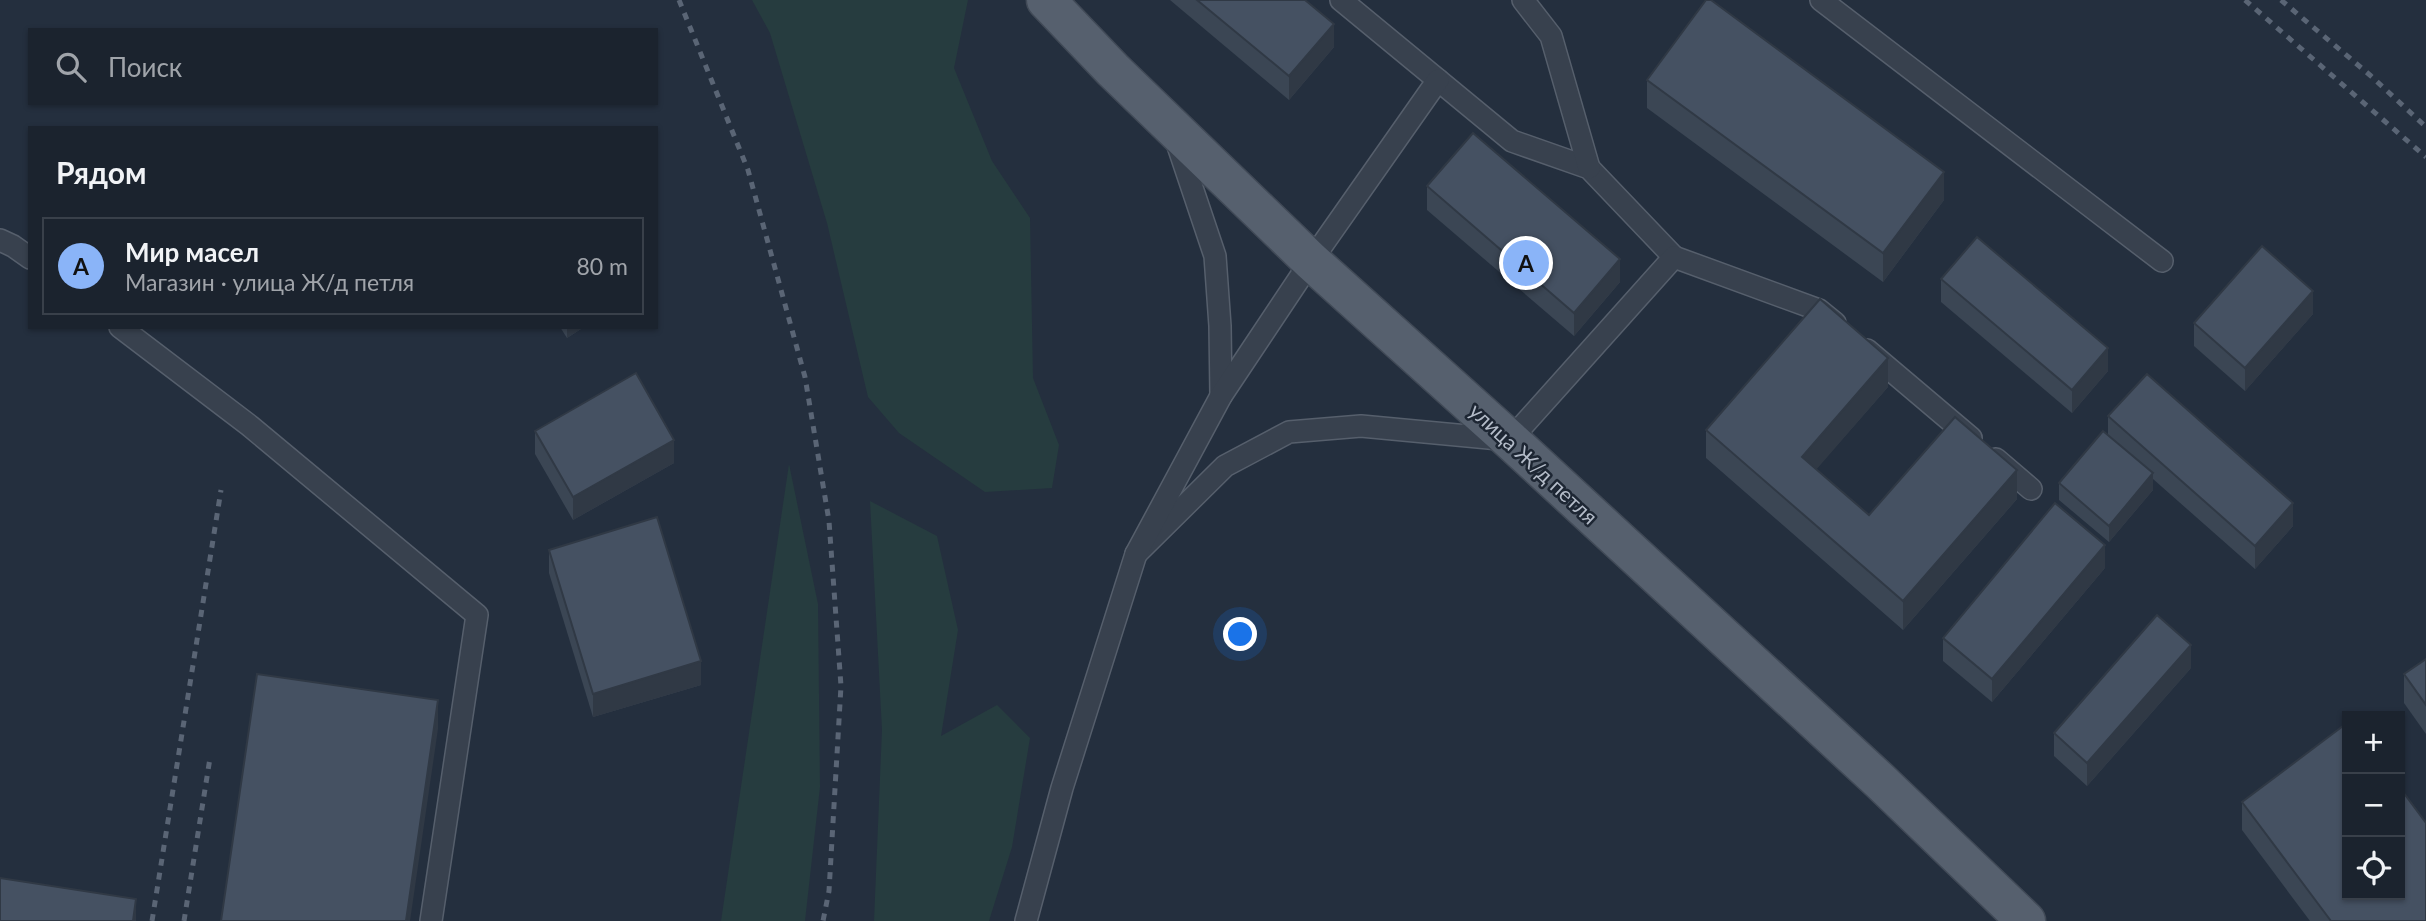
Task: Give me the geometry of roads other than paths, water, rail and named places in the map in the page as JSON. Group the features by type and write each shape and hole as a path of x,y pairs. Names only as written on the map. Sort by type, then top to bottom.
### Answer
{"main road":[{"name":"улица Ж/д петля","path":"1046,0 1113,70 1311,261 1510,440 1880,781 2026,921"}],"lane":[{"path":"1341,0 1512,141 1589,168 1674,257 1819,310 2031,489"},
{"path":"1523,0 1551,36 1589,168"},
{"path":"1821,0 2162,261"},
{"path":"1026,921 1062,788 1136,554 1221,396 1311,261 1438,80"},
{"path":"1171,125 1215,256 1221,396"},
{"path":"0,240 28,257"},
{"path":"1136,554 1224,466 1289,432 1361,426 1510,440 1674,257"},
{"path":"123,329 250,426 477,615 431,921"}],"railway":[{"path":"679,0 748,170 805,377 829,521 841,686 829,891 823,921"},
{"path":"2245,0 2426,157"},
{"path":"2281,0 2371,76 2426,127"},
{"path":"152,921 221,490"},
{"path":"184,921 210,758"}],"place":[{"name":"Мир масел","path":"1526,263"}]}
